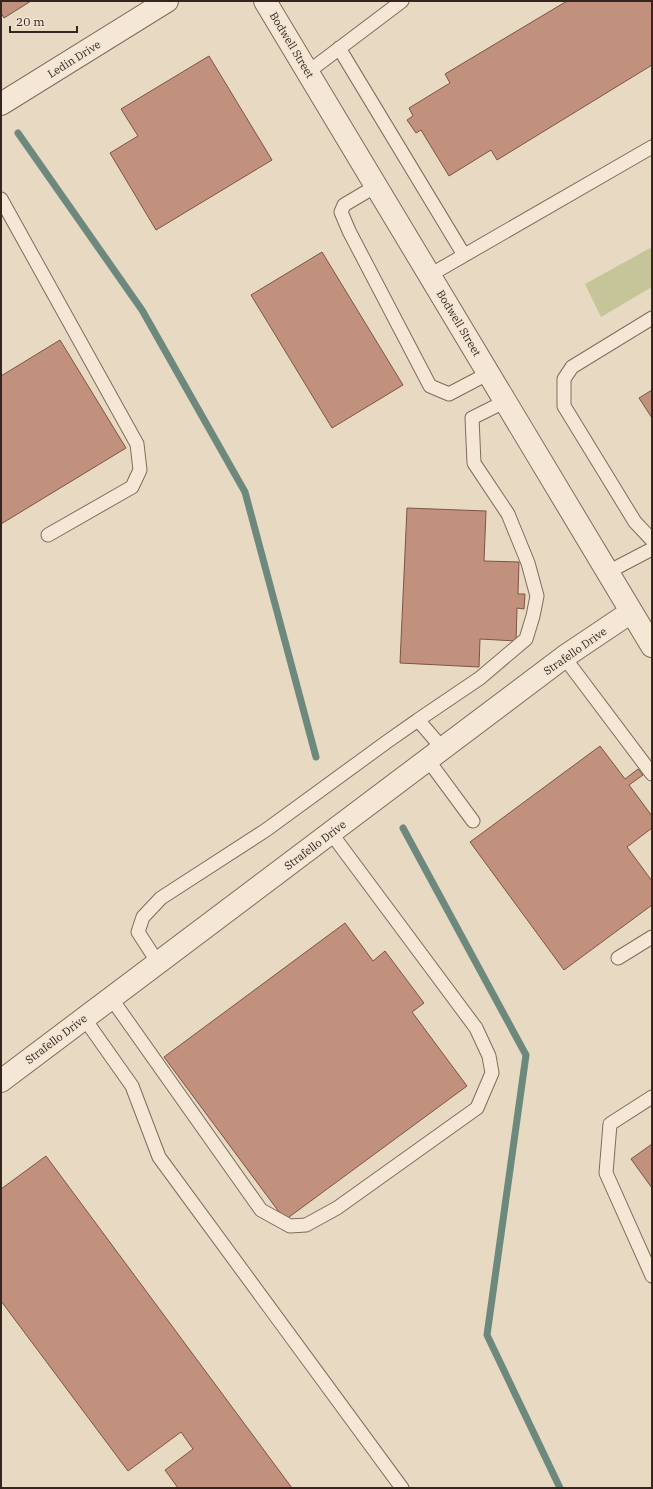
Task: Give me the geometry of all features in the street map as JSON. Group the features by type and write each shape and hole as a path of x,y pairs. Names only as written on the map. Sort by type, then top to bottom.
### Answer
{"street":[{"name":"Ledin Drive","path":"1,104 167,1"},
{"name":"Bodwell Street","path":"265,1 489,372 652,646"},
{"name":"Strafello Drive","path":"1,1080 564,657 631,612"}],"lane":[{"path":"308,72 402,1"},
{"path":"339,48 464,255"},
{"path":"430,275 652,147"},
{"path":"376,186 344,205 341,212 349,232 430,386 449,394 489,372"},
{"path":"1,199 137,444 140,470 132,487 48,535"},
{"path":"652,318 572,367 564,379 564,406 635,522 652,540"},
{"path":"158,963 138,932 143,917 161,898 266,830 388,741 480,678 526,639 537,596 528,563 508,514 474,463 472,418 506,401"},
{"path":"608,572 652,549"},
{"path":"564,657 652,774"},
{"path":"418,720 435,754 473,821"},
{"path":"111,998 261,1210 290,1226 306,1225 337,1208 477,1108 492,1072 489,1056 476,1028 331,833"},
{"path":"618,958 652,937"},
{"path":"84,1018 132,1086 159,1157 402,1488"},
{"path":"652,1097 610,1124 606,1173 652,1276"}],"green space":[{"path":"652,247 652,287 601,317 585,284"}],"building":[{"path":"1,1 31,1 4,18 1,13"},
{"path":"567,1 652,1 652,65 497,160 491,150 449,176 421,130 416,133 407,120 413,116 409,108 450,83 445,74"},
{"path":"209,56 272,160 156,230 110,153 138,136 121,109"},
{"path":"322,252 403,385 332,428 251,295"},
{"path":"60,340 126,448 1,524 1,376"},
{"path":"652,390 652,418 639,398"},
{"path":"407,508 486,511 484,561 519,562 518,594 525,594 524,609 517,608 516,641 480,639 479,667 400,663"},
{"path":"600,746 625,779 638,769 643,775 629,785 652,816 652,828 627,847 652,881 652,905 564,970 470,842"},
{"path":"345,923 373,961 385,951 424,1003 412,1012 467,1086 285,1220 164,1057"},
{"path":"652,1144 652,1188 631,1159"},
{"path":"46,1156 292,1488 178,1488 165,1470 193,1449 181,1432 128,1471 1,1301 1,1189"}],"waterway":[{"path":"18,133 142,310 245,492 316,757"},
{"path":"403,828 526,1055 487,1335 560,1488"}]}
